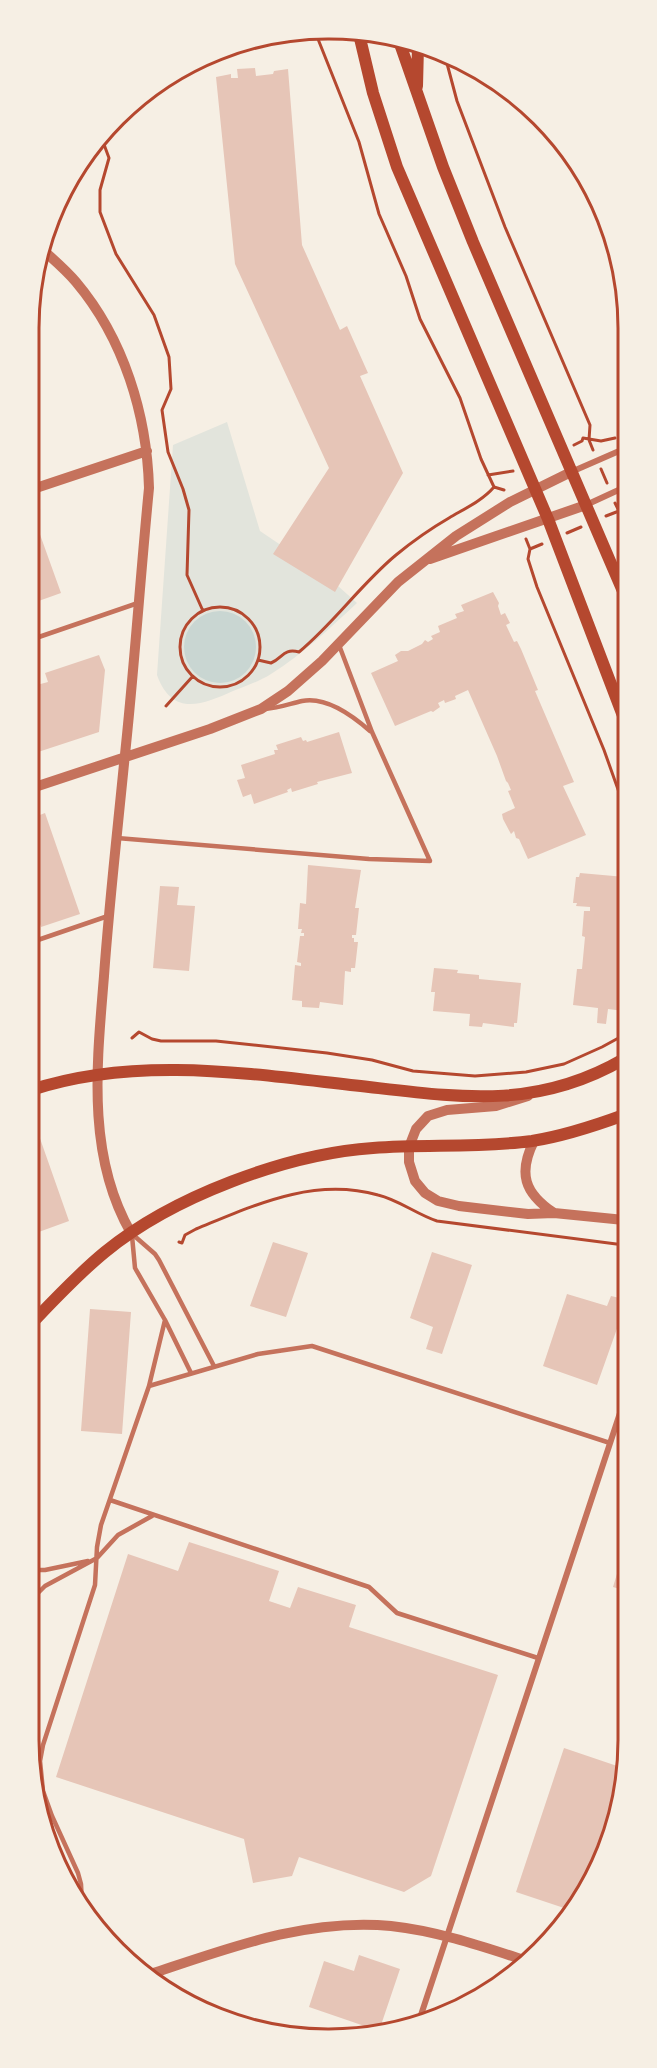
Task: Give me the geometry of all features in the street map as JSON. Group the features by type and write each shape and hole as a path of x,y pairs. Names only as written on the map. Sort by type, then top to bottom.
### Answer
{"main road":[{"path":"359,41 373,93 401,177 536,489 618,703"},
{"path":"401,49 443,167 473,242 618,580"},
{"path":"417,96 418,53"},
{"path":"39,1088 97,1075 169,1069 226,1072 460,1097 501,1097 535,1093 589,1077 618,1062"},
{"path":"39,1316 106,1250 173,1208 221,1186 284,1165 333,1153 372,1148 484,1145 534,1140 591,1127 618,1117"}],"street":[{"path":"49,255 76,282 105,323 131,383 147,451 149,488 125,758 108,916 97,1075 102,1151 117,1206 131,1233"},
{"path":"39,487 147,451"},
{"path":"39,786 210,729 261,709 302,680 339,645 380,599 456,536 510,502 618,452"},
{"path":"424,561 548,519 618,491"},
{"path":"535,1093 496,1106 437,1112 421,1123 409,1147 409,1162 415,1181 425,1193 438,1201 459,1206 528,1214 554,1213 618,1219"},
{"path":"534,1140 527,1154 526,1180 538,1202 554,1213"},
{"path":"421,2014 618,1419"},
{"path":"157,1972 254,1940 305,1929 363,1925 391,1926 447,1937 518,1958"}],"lane":[{"path":"39,637 138,603"},
{"path":"117,838 369,859 430,861 372,732 339,645"},
{"path":"261,709 282,708 303,701 319,702 345,711 372,732"},
{"path":"39,940 108,916"},
{"path":"131,1233 135,1268 165,1320 191,1373"},
{"path":"131,1233 155,1254 214,1366"},
{"path":"40,1760 95,1585 101,1525 149,1386 165,1320"},
{"path":"149,1386 258,1354 312,1346 610,1443"},
{"path":"110,1500 369,1587 397,1613 538,1658"},
{"path":"39,1592 45,1586 97,1558 118,1535 152,1516"},
{"path":"39,1570 97,1558"},
{"path":"40,1764 42,1782"},
{"path":"45,1797 78,1873 81,1889"}],"path":[{"path":"318,40 359,142 379,214 406,276 420,319 460,398 488,475 494,487 505,490"},
{"path":"447,65 457,101 505,227 590,425 589,440 618,509"},
{"path":"105,145 109,158 99,200 102,220 116,254 154,315 169,357 171,389 162,410 168,452 189,510 187,575 203,611"},
{"path":"562,451 582,441 583,438 601,441 618,437"},
{"path":"488,475 510,473 525,466"},
{"path":"258,660 271,663 283,653 299,652 323,631 370,578 394,556 424,533 482,498 494,487"},
{"path":"618,511 530,549 528,559 549,619 618,789"},
{"path":"212,607 237,610 248,617 255,627 260,640 258,660 247,677 235,685 221,687 207,685 193,676 183,662 180,643 183,630 190,620 212,607"},
{"path":"166,706 193,676"},
{"path":"132,1038 139,1032 161,1041 216,1041 327,1053 372,1060 413,1071 475,1076 526,1072 564,1064 618,1038"},
{"path":"179,1242 182,1243 185,1235 196,1229 274,1198 305,1191 330,1189 377,1194 437,1221 618,1244"}],"shaded area":[{"path":"227,422 260,531 328,577 357,603 305,649 271,674 210,700 189,704 171,697 163,688 157,675 173,445"},
{"path":"220,611 240,617 250,627 256,647 250,667 240,677 220,683 200,677 190,667 184,647 190,627 200,617"}],"building":[{"path":"255,68 256,76 288,69 302,245 340,330 347,326 368,373 360,376 403,473 335,592 273,554 329,468 235,264 216,77 231,74 231,78 238,78 237,69"},
{"path":"39,532 61,593 39,601"},
{"path":"493,592 499,603 501,615 505,613 510,623 506,625 514,642 517,641 521,649 538,690 535,691 574,782 563,786 586,835 528,859 514,831 511,834 503,819 502,814 515,808 508,791 511,790 468,690 455,696 456,699 438,703 440,707 433,712 395,726 371,673 398,661 395,655 401,651 408,651 425,640 428,642 433,639 431,636 440,632 438,626 457,618 455,614 464,611 461,605"},
{"path":"99,655 105,670 99,732 39,752 39,684 48,682 45,673"},
{"path":"339,732 352,773 317,782 318,784 292,792 291,788 287,790 288,792 254,804 251,794 243,797 237,780 245,778 241,765 275,754 274,750 278,750 276,745 301,737 307,742"},
{"path":"45,813 80,914 41,927 39,921 39,815"},
{"path":"308,865 361,870 355,908 359,908 356,935 352,935 354,942 358,942 355,968 351,968 351,972 345,971 343,1005 320,1002 319,1008 302,1007 302,1001 292,1000 295,965 301,966 301,963 297,962 300,936 304,936 304,933 301,933 302,929 298,929 300,903 306,904"},
{"path":"580,873 618,876 618,1010 608,1009 606,1024 597,1023 598,1008 573,1005 577,969 582,969 585,937 582,936 584,911 590,911 590,907 576,906 577,903 573,903 576,877 579,877"},
{"path":"160,886 179,887 177,905 195,906 189,971 153,968"},
{"path":"434,968 479,975 479,979 521,983 517,1023 514,1023 514,1027 483,1023 482,1027 469,1026 470,1014 433,1011 435,992 431,992"},
{"path":"39,1136 69,1221 39,1232"},
{"path":"273,1242 308,1253 286,1317 250,1306"},
{"path":"432,1252 472,1265 442,1354 426,1349 433,1327 410,1318"},
{"path":"567,1294 607,1306 611,1296 618,1298 618,1326 597,1385 543,1366"},
{"path":"90,1309 131,1312 122,1434 81,1431"},
{"path":"189,1542 279,1571 269,1601 290,1608 298,1587 356,1605 349,1627 498,1675 431,1876 404,1892 299,1857 292,1876 253,1883 244,1839 56,1777 128,1554 178,1571"},
{"path":"618,1570 618,1588 613,1587"},
{"path":"564,1748 617,1766 603,1833 588,1868 564,1908 516,1892"},
{"path":"359,1955 400,1969 381,2024 367,2027 309,2007 324,1961 354,1971"}]}
